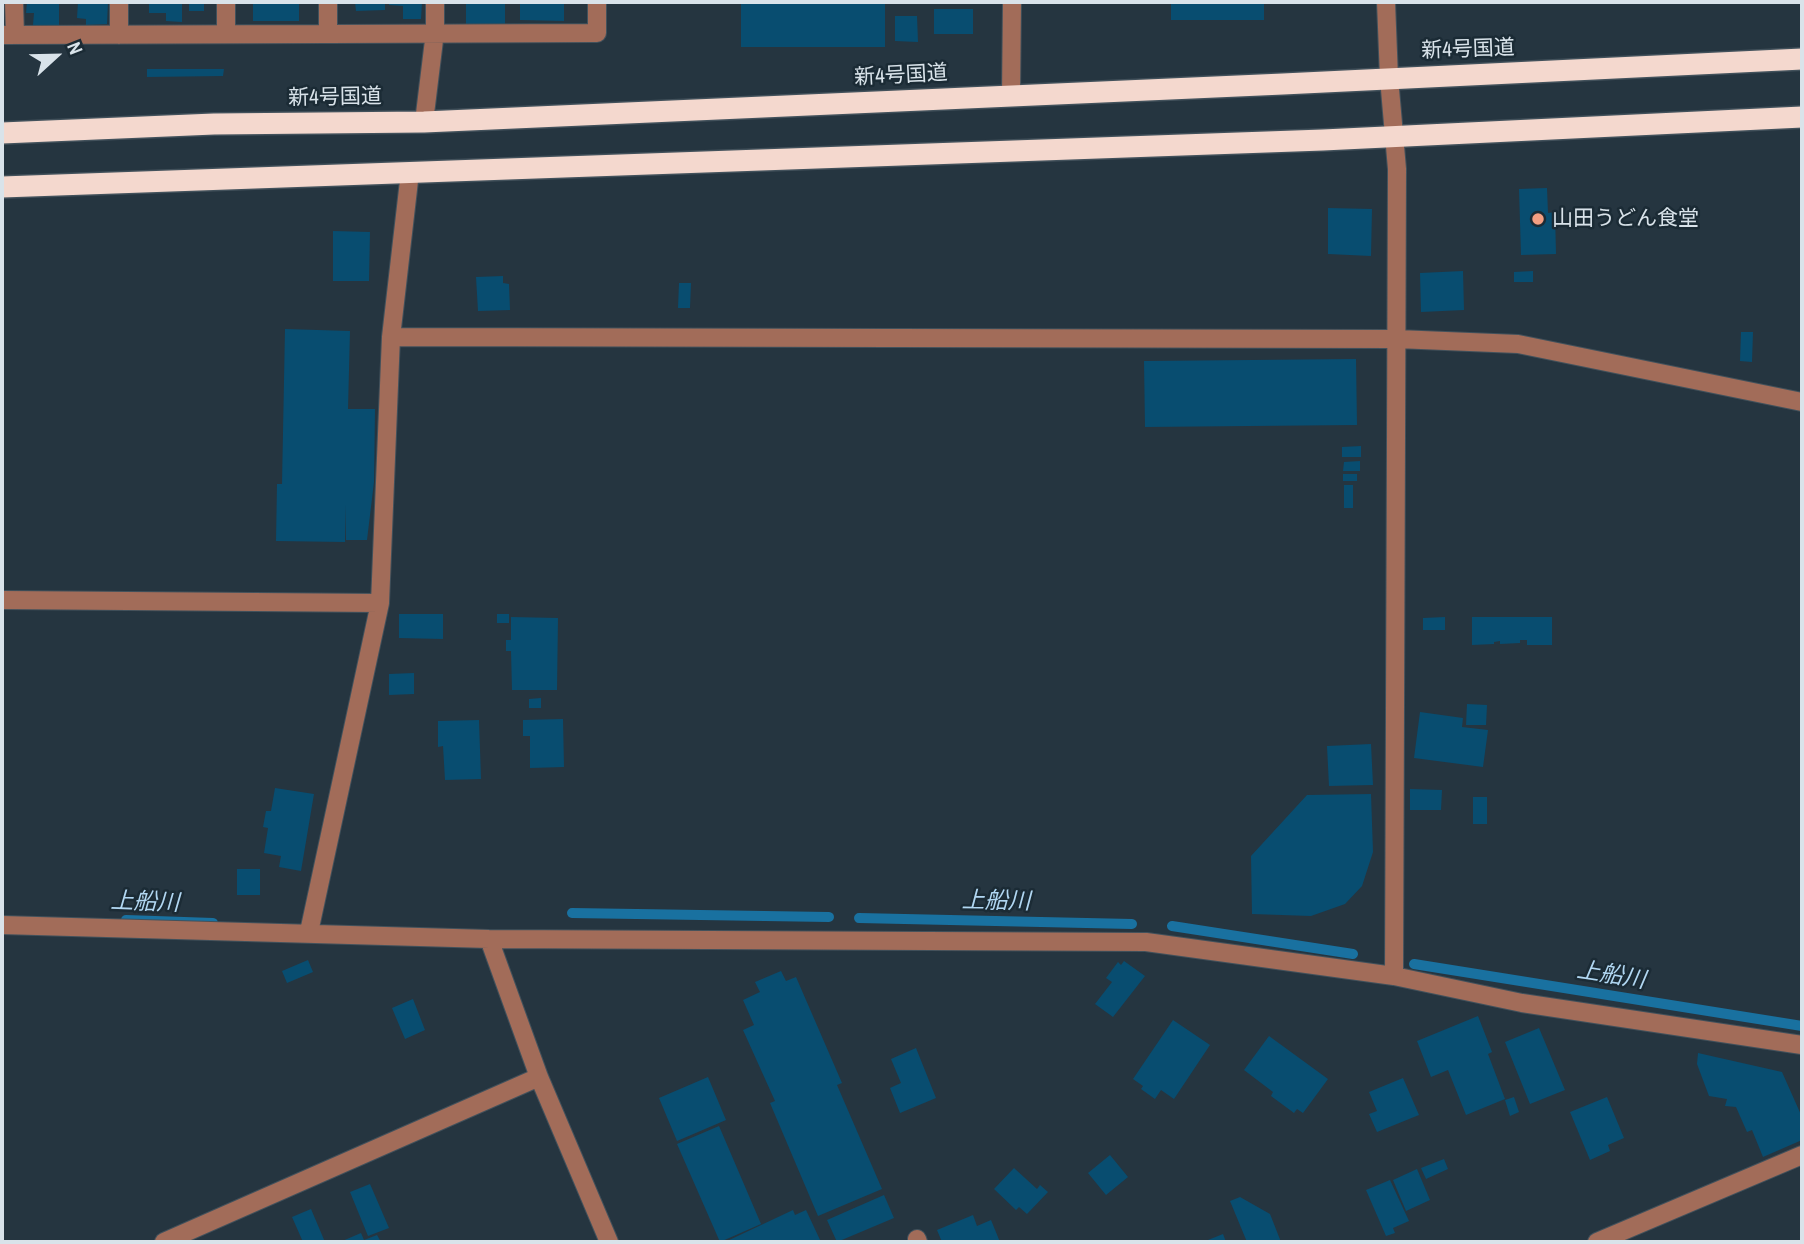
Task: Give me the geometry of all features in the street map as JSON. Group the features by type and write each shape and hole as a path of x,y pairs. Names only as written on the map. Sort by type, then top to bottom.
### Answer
{"highway":[{"name":"新4号国道","path":"2,133 215,124 424,122 1802,59"},
{"path":"2,187 1394,137 1802,117"}],"street":[{"path":"14,2 8,35 597,33 597,2"},
{"path":"119,2 119,35"},
{"path":"226,2 226,34"},
{"path":"328,2 328,34"},
{"path":"424,122 435,32 435,2"},
{"path":"1011,96 1012,2"},
{"path":"1386,2 1397,169 1394,976"},
{"path":"309,933 380,603 391,337 410,172"},
{"path":"391,337 1397,339 1517,344 1802,402"},
{"path":"2,600 380,603"},
{"path":"2,925 489,939 1146,942 1394,976 1522,1003 1802,1045"},
{"path":"489,939 539,1077 609,1242"},
{"path":"164,1242 539,1077"},
{"path":"1597,1242 1802,1155"}],"building":[{"path":"27,2 59,2 59,26 33,25 34,13 26,13"},
{"path":"78,2 108,2 107,24 86,25 86,19 77,18"},
{"path":"149,2 182,2 182,22 166,21 166,13 149,13"},
{"path":"189,2 204,2 204,11 189,11"},
{"path":"253,2 299,2 299,21 253,21"},
{"path":"355,2 385,2 385,10 356,11"},
{"path":"389,2 422,2 421,19 403,19 403,6 389,5"},
{"path":"466,2 505,2 505,25 466,24"},
{"path":"520,2 564,2 564,21 520,20"},
{"path":"741,2 885,2 885,47 741,47"},
{"path":"1171,2 1264,2 1264,20 1171,20"},
{"path":"934,9 973,9 973,34 934,34"},
{"path":"895,16 917,16 918,42 895,41"},
{"path":"147,69 224,69 223,76 147,77"},
{"path":"1547,188 1548,213 1555,212 1556,254 1521,255 1519,189"},
{"path":"1328,208 1372,209 1371,256 1328,254"},
{"path":"333,231 370,232 369,281 333,281"},
{"path":"1463,271 1464,310 1421,312 1420,273"},
{"path":"1533,271 1533,282 1514,282 1514,272"},
{"path":"503,276 503,283 509,284 510,310 478,311 476,277"},
{"path":"679,283 691,283 690,308 678,308"},
{"path":"285,329 350,331 348,409 375,409 374,482 367,540 346,540 345,505 345,542 276,541 277,484 282,484"},
{"path":"1741,332 1753,332 1752,362 1740,361"},
{"path":"1356,359 1357,425 1145,427 1144,361"},
{"path":"1361,446 1361,457 1342,457 1342,447"},
{"path":"1360,461 1360,471 1343,471 1344,462"},
{"path":"1343,474 1357,474 1357,481 1343,481"},
{"path":"1344,485 1353,485 1353,508 1344,508"},
{"path":"399,614 443,614 443,639 399,638"},
{"path":"497,614 509,614 509,623 497,623"},
{"path":"511,617 558,618 557,690 512,690 511,651 506,651 506,640 511,640"},
{"path":"1445,617 1445,630 1423,630 1423,618"},
{"path":"1472,617 1552,617 1552,645 1527,645 1527,640 1520,640 1520,643 1500,644 1500,641 1494,644 1472,645"},
{"path":"414,673 414,694 389,695 389,674"},
{"path":"541,698 541,708 529,708 529,699"},
{"path":"1467,704 1487,705 1486,725 1466,725"},
{"path":"1420,712 1463,718 1462,727 1488,730 1483,767 1414,758"},
{"path":"563,719 564,767 530,768 530,736 523,736 523,720"},
{"path":"479,720 481,779 445,780 443,746 438,747 438,721"},
{"path":"1371,744 1373,785 1329,786 1327,746"},
{"path":"275,788 314,794 301,871 279,867 281,856 264,853 268,828 263,827 266,811 271,811"},
{"path":"1410,789 1442,790 1441,810 1410,810"},
{"path":"1371,794 1373,852 1362,886 1345,904 1311,916 1252,914 1251,856 1307,795"},
{"path":"1473,797 1487,797 1487,824 1473,824"},
{"path":"237,869 260,869 260,895 237,895"},
{"path":"308,960 313,972 287,983 282,971"},
{"path":"1124,961 1145,976 1113,1017 1095,1004 1112,982 1106,978 1118,962 1121,965"},
{"path":"781,971 786,981 796,977 842,1083 837,1085 882,1189 818,1216 770,1103 775,1101 743,1030 754,1025 743,1000 760,992 755,982"},
{"path":"413,999 425,1030 405,1039 392,1008"},
{"path":"1478,1016 1492,1052 1488,1054 1505,1099 1466,1115 1448,1070 1431,1077 1417,1041"},
{"path":"1173,1020 1210,1045 1174,1099 1161,1090 1155,1099 1133,1079"},
{"path":"1539,1028 1565,1090 1530,1104 1505,1042"},
{"path":"1269,1036 1328,1079 1303,1113 1297,1109 1294,1113 1271,1096 1273,1092 1244,1070"},
{"path":"916,1048 936,1098 900,1113 890,1088 901,1083 891,1059"},
{"path":"1698,1053 1782,1072 1802,1117 1802,1140 1763,1157 1752,1130 1747,1132 1736,1107 1725,1106 1727,1099 1709,1096 1697,1064"},
{"path":"708,1077 726,1120 677,1141 659,1098"},
{"path":"1403,1078 1419,1115 1377,1132 1369,1114 1377,1111 1369,1092"},
{"path":"1514,1097 1519,1112 1510,1116 1505,1100"},
{"path":"1607,1097 1624,1138 1608,1145 1610,1151 1590,1160 1570,1112"},
{"path":"719,1126 761,1224 720,1242 677,1144"},
{"path":"1110,1155 1128,1177 1106,1195 1088,1173"},
{"path":"1444,1159 1448,1169 1426,1179 1421,1168"},
{"path":"1014,1168 1037,1189 1040,1185 1048,1192 1027,1214 1019,1207 1016,1210 994,1189"},
{"path":"1417,1169 1430,1200 1406,1211 1393,1180"},
{"path":"1390,1180 1409,1221 1393,1228 1395,1233 1386,1236 1366,1190"},
{"path":"370,1184 389,1228 368,1236 350,1192"},
{"path":"884,1195 894,1218 837,1242 827,1220"},
{"path":"1240,1197 1270,1214 1281,1242 1247,1242 1230,1201"},
{"path":"311,1209 325,1242 303,1242 292,1217"},
{"path":"793,1210 795,1215 806,1210 821,1242 725,1242"},
{"path":"973,1215 977,1226 991,1220 1000,1242 942,1242 937,1230"},
{"path":"361,1233 364,1240 377,1235 381,1242 340,1242"},
{"path":"1223,1234 1226,1242 1203,1242"}],"waterway":[{"name":"上船川","path":"572,913 829,917"},
{"name":"上船川","path":"859,918 1132,924"},
{"name":"上船川","path":"126,920 213,923"},
{"name":"上船川","path":"1172,926 1353,954"},
{"name":"上船川","path":"1414,964 1802,1026"}],"place":[{"name":"山田うどん食堂","path":"1538,219"}]}
